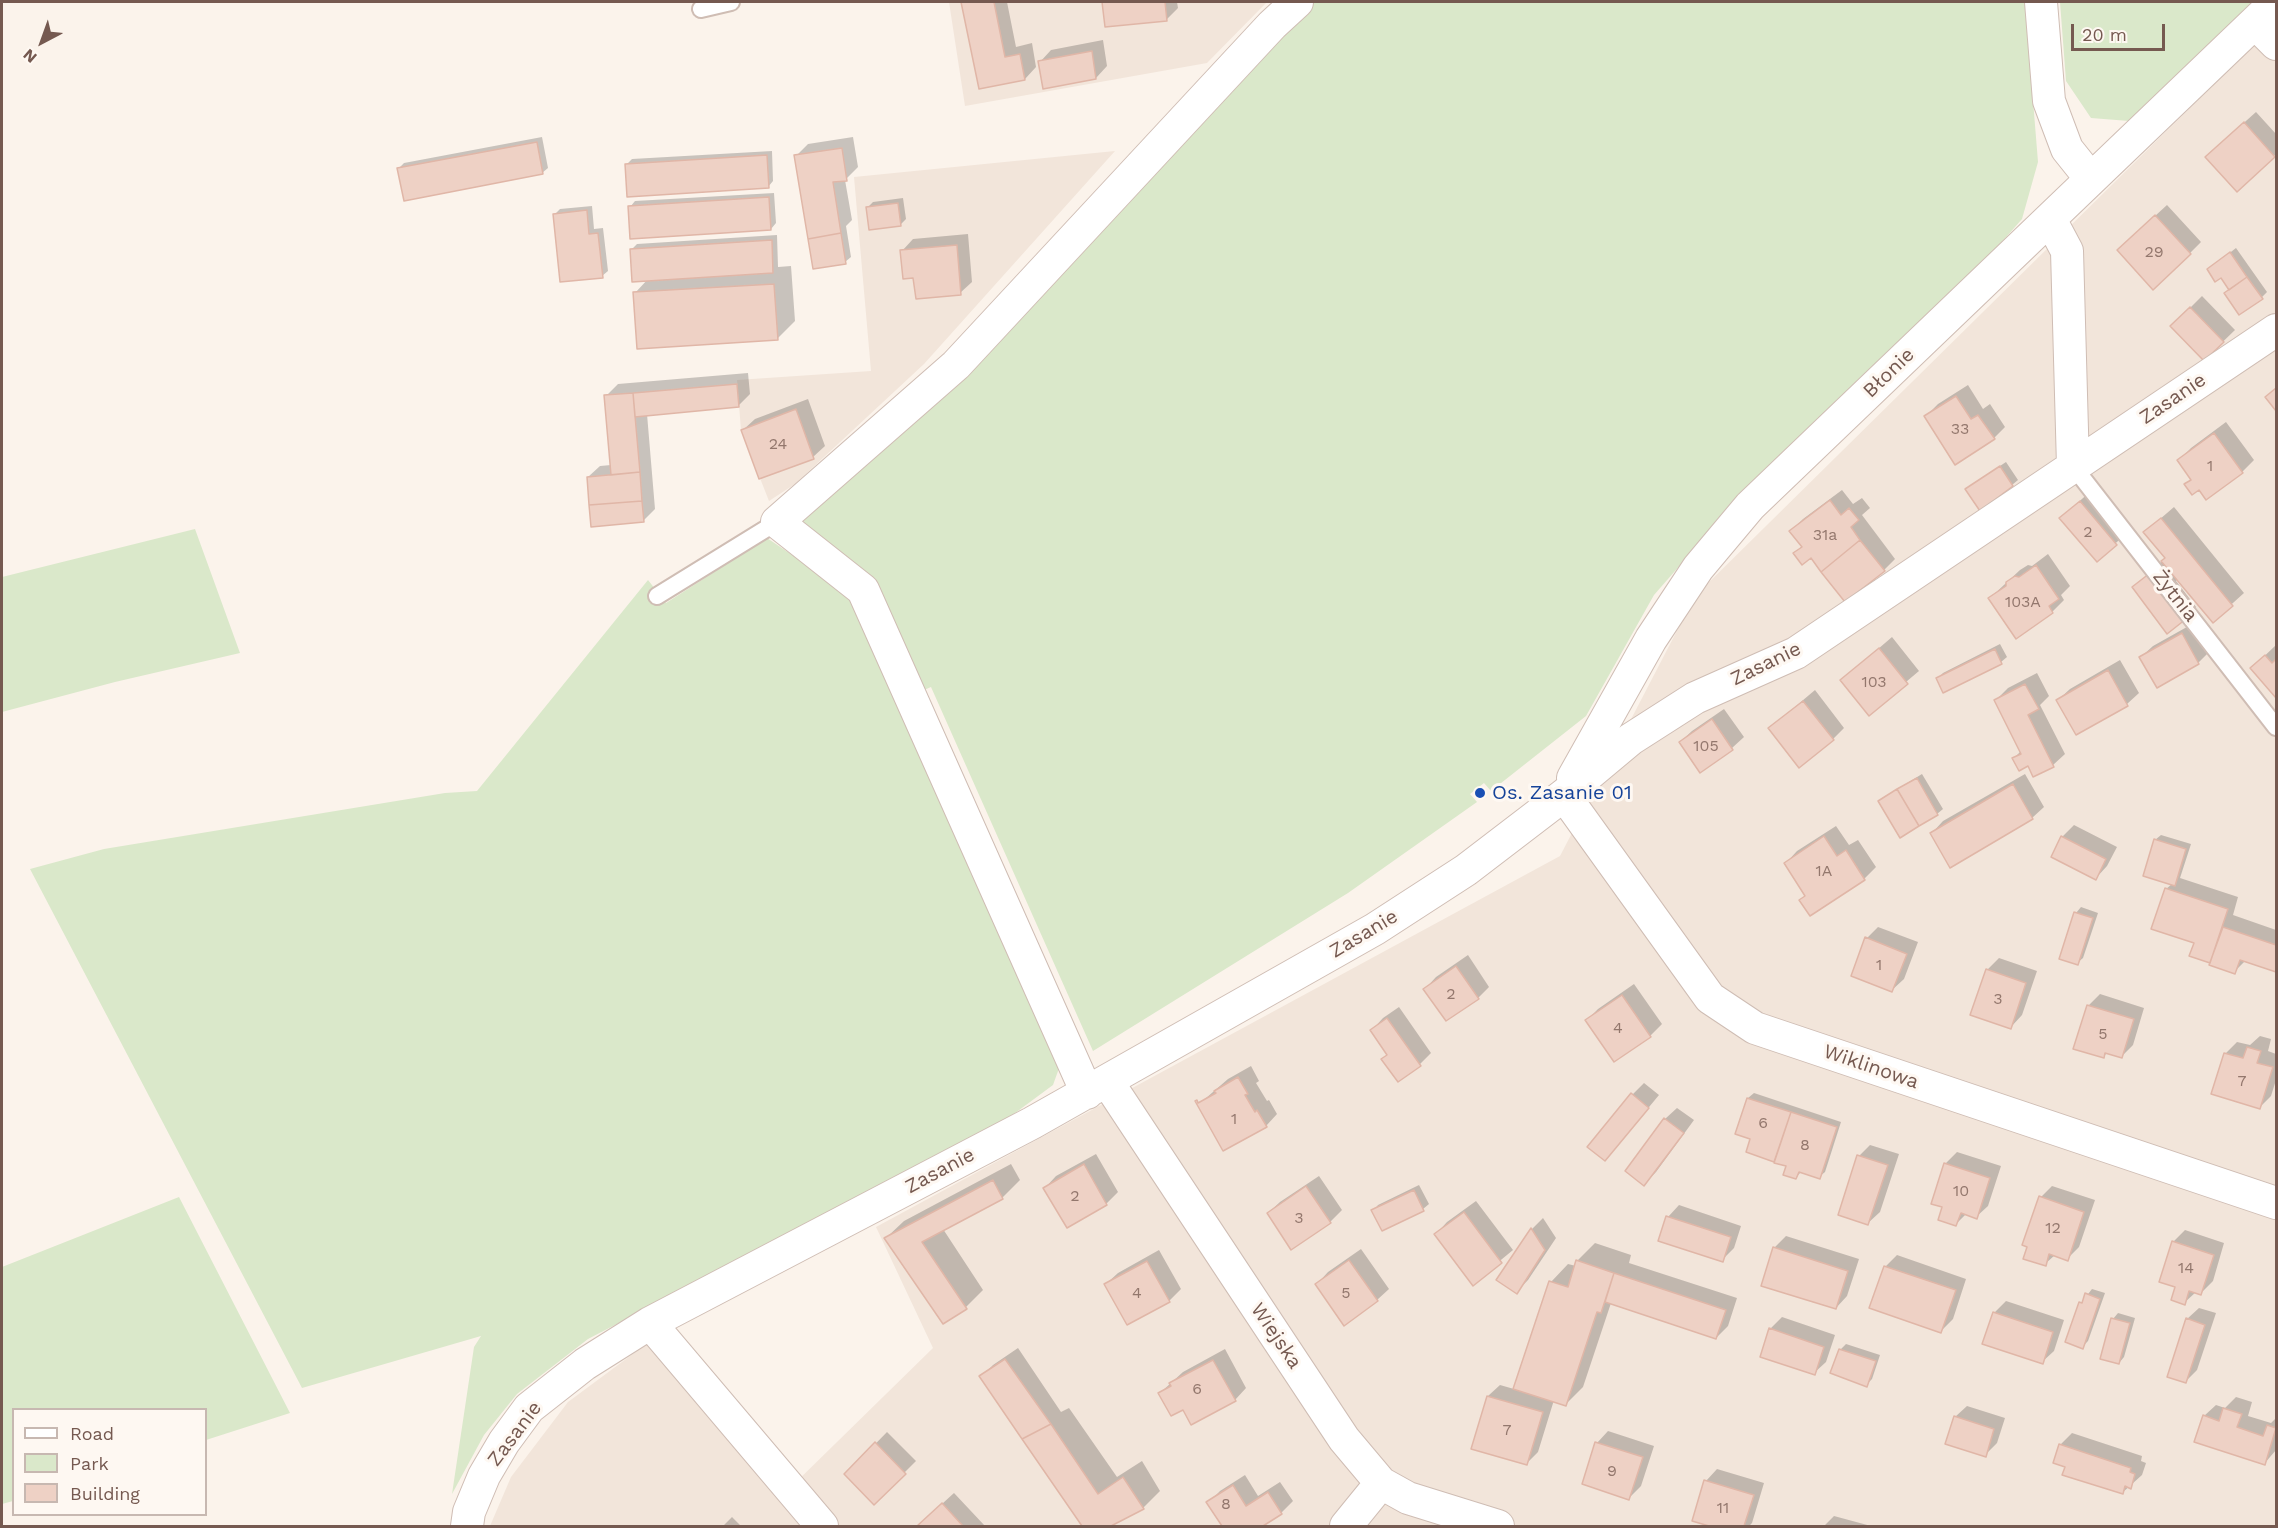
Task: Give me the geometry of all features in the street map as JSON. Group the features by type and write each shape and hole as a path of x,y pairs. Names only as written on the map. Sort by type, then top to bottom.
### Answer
{"street":[{"path":"777,522 956,365 1272,25 1298,2"},
{"path":"2041,2 2049,101 2067,149 2091,179"},
{"name":"Błonie","path":"1564,795 1651,639 1698,568 1750,506 2091,179 2269,23"},
{"path":"2050,219 2067,251 2073,465"},
{"name":"Zasanie","path":"467,1527 469,1512 484,1476 504,1442 529,1408 585,1364 650,1323 1097,1087 1375,929 1466,870 1640,733 1695,698 1796,653 2277,330"},
{"name":"Wiejska","path":"777,522 863,590 1097,1087 1344,1439 1381,1483 1408,1497 1498,1527"},
{"name":"Wiklinowa","path":"1564,795 1710,998 1755,1028 2277,1203"},
{"path":"650,1323 822,1527"},
{"path":"1346,1527 1381,1483"}],"lane":[{"path":"701,9 731,2"},
{"name":"Żytnia","path":"2073,465 2277,727"},
{"path":"657,596 777,522"}],"shaded area":[{"path":"949,2 1267,2 1207,63 965,106"},
{"path":"2276,23 2276,1526 490,1526 511,1477 568,1402 653,1339 789,1489 933,1348 876,1227 1560,856 1695,596"},
{"path":"1115,151 924,364 795,484 769,501 741,430 737,380 871,371 854,177"}],"green space":[{"path":"1312,2 2025,2 2038,162 2022,219 1979,268 1724,515 1654,595 1586,716 1491,791 1484,783 1470,794 1477,802 1348,893 1093,1051 931,687 901,700 1062,1060 1053,1085 1007,1119 976,1137 588,1339 517,1394 484,1435 452,1494 474,1347 481,1336 302,1388 30,869 104,849 445,793 477,791 648,580 666,603 767,538 844,590 797,524"},
{"path":"2060,2 2255,2 2129,121 2091,118 2066,81"},
{"path":"195,529 240,653 115,682 2,712 2,577"},
{"path":"179,1197 290,1413 207,1440 207,1408 12,1408 12,1501 2,1504 2,1267"}],"building":[{"path":"961,2 994,2 1005,57 1020,54 1025,80 979,89"},
{"path":"1102,2 1165,2 1167,21 1105,27"},
{"path":"1092,51 1096,79 1043,89 1038,61"},
{"path":"2244,122 2275,157 2237,192 2205,157"},
{"path":"537,142 543,174 404,201 397,168"},
{"path":"842,148 847,181 833,182 841,233 808,239 794,155"},
{"path":"767,155 769,188 627,197 625,164"},
{"path":"769,197 771,230 630,239 628,206"},
{"path":"898,203 901,226 869,230 866,207"},
{"path":"587,210 589,234 598,233 603,278 560,282 553,214"},
{"path":"2155,215 2191,254 2153,290 2117,250"},
{"path":"841,233 846,264 813,269 808,239"},
{"path":"772,240 773,273 632,282 630,249"},
{"path":"957,245 961,295 916,299 913,278 903,279 900,250"},
{"path":"2230,252 2247,277 2229,290 2221,278 2215,282 2207,269"},
{"path":"2247,277 2263,299 2239,315 2224,293"},
{"path":"774,284 778,340 637,349 633,292"},
{"path":"2190,307 2224,342 2204,361 2170,326"},
{"path":"737,384 739,407 635,417 633,393"},
{"path":"2276,388 2276,411 2265,397"},
{"path":"633,393 640,472 611,475 604,395"},
{"path":"1956,396 1971,419 1978,415 1995,439 1955,465 1924,416"},
{"path":"796,409 814,459 759,479 741,430"},
{"path":"2214,433 2243,473 2206,500 2199,490 2192,495 2184,484 2191,480 2177,460"},
{"path":"2000,466 2013,486 1980,511 1965,489"},
{"path":"640,472 642,501 589,505 587,477"},
{"path":"1830,500 1841,515 1849,508 1859,520 1851,527 1860,540 1821,572 1811,558 1802,565 1793,553 1802,547 1789,531"},
{"path":"642,501 644,522 591,527 589,505"},
{"path":"2080,501 2117,545 2097,562 2059,518"},
{"path":"2161,518 2233,606 2213,623 2161,561 2165,558 2143,532"},
{"path":"1860,540 1885,571 1845,602 1821,572"},
{"path":"2036,565 2059,599 2049,606 2053,613 2016,639 1988,598 2006,586 2006,582 2015,576 2019,577"},
{"path":"2150,573 2186,619 2167,634 2132,587"},
{"path":"2182,633 2199,664 2157,688 2139,657"},
{"path":"1879,648 1908,684 1869,716 1840,680"},
{"path":"1995,649 2002,664 1943,693 1936,678"},
{"path":"2265,655 2272,663 2276,659 2276,698 2250,668"},
{"path":"2108,670 2128,706 2076,735 2056,700"},
{"path":"2025,684 2039,709 2028,715 2054,767 2033,777 2028,766 2019,771 2012,758 2021,754 1994,700"},
{"path":"1803,701 1834,740 1799,768 1768,728"},
{"path":"1712,719 1733,750 1700,773 1679,742"},
{"path":"1917,778 1938,815 1919,826 1897,789"},
{"path":"2013,784 2033,819 1950,868 1930,833"},
{"path":"1897,789 1919,826 1900,838 1878,801"},
{"path":"1824,836 1837,856 1846,850 1865,880 1810,916 1799,900 1805,896 1784,863"},
{"path":"2061,836 2106,859 2096,880 2051,857"},
{"path":"2154,839 2186,849 2175,886 2143,876"},
{"path":"2165,888 2228,909 2210,963 2189,956 2194,943 2151,929"},
{"path":"2074,912 2093,918 2078,965 2059,959"},
{"path":"2223,927 2276,945 2276,972 2240,960 2235,974 2209,965"},
{"path":"1865,937 1907,954 1892,992 1851,976"},
{"path":"1456,966 1479,999 1446,1021 1423,989"},
{"path":"1986,969 2026,983 2011,1029 1970,1015"},
{"path":"1622,995 1651,1037 1614,1062 1585,1020"},
{"path":"2087,1005 2134,1019 2122,1058 2105,1053 2104,1058 2073,1049"},
{"path":"1387,1018 1421,1066 1398,1082 1381,1059 1387,1055 1370,1030"},
{"path":"2247,1047 2261,1051 2257,1063 2273,1067 2260,1109 2211,1094 2224,1053 2243,1058"},
{"path":"1238,1077 1248,1094 1245,1095 1267,1127 1223,1151 1195,1101 1197,1100 1198,1103 1216,1093 1214,1091"},
{"path":"1631,1093 1649,1108 1605,1161 1587,1147"},
{"path":"1747,1098 1791,1112 1774,1162 1746,1152 1750,1139 1735,1134"},
{"path":"1791,1112 1837,1127 1820,1179 1799,1172 1796,1179 1783,1175 1786,1166 1774,1163"},
{"path":"1664,1118 1684,1133 1644,1186 1625,1171"},
{"path":"1857,1155 1888,1165 1868,1225 1838,1215"},
{"path":"1944,1163 1990,1178 1977,1219 1961,1213 1956,1226 1938,1220 1942,1207 1931,1204"},
{"path":"1084,1164 1107,1205 1067,1228 1043,1188"},
{"path":"993,1180 1003,1199 922,1242 967,1309 943,1324 884,1238"},
{"path":"1306,1186 1331,1223 1291,1250 1267,1213"},
{"path":"1414,1190 1424,1211 1382,1231 1371,1210"},
{"path":"2039,1196 2084,1212 2068,1261 2049,1254 2046,1266 2023,1259 2027,1247 2022,1245"},
{"path":"1464,1212 1502,1263 1473,1286 1434,1234"},
{"path":"1666,1216 1731,1237 1723,1262 1658,1241"},
{"path":"1531,1228 1545,1250 1517,1294 1496,1280"},
{"path":"2172,1241 2214,1255 2201,1295 2189,1291 2185,1305 2171,1300 2175,1287 2159,1282"},
{"path":"1773,1247 1848,1271 1836,1309 1761,1286"},
{"path":"1349,1260 1378,1301 1344,1326 1315,1284"},
{"path":"1576,1260 1614,1273 1601,1313 1597,1312 1566,1406 1513,1389 1549,1281 1568,1287"},
{"path":"1147,1261 1170,1302 1127,1325 1104,1284"},
{"path":"1884,1266 1956,1290 1941,1333 1869,1308"},
{"path":"1614,1273 1726,1310 1716,1339 1605,1302"},
{"path":"2085,1293 2100,1299 2083,1349 2065,1342 2079,1302 2082,1303"},
{"path":"1993,1312 2053,1332 2043,1364 1982,1344"},
{"path":"2111,1318 2130,1323 2119,1364 2100,1359"},
{"path":"2186,1318 2205,1325 2186,1383 2167,1377"},
{"path":"1769,1328 1824,1347 1815,1375 1760,1357"},
{"path":"1839,1349 1876,1361 1867,1387 1830,1373"},
{"path":"1005,1359 1051,1424 1022,1439 979,1376"},
{"path":"1213,1360 1236,1401 1191,1425 1183,1410 1171,1416 1158,1393 1171,1386 1169,1383"},
{"path":"1487,1396 1543,1412 1527,1465 1471,1449"},
{"path":"2223,1408 2242,1414 2237,1427 2263,1436 2267,1425 2276,1428 2265,1465 2194,1442 2203,1415 2219,1421"},
{"path":"1954,1416 1994,1429 1986,1457 1945,1444"},
{"path":"1051,1424 1098,1494 1123,1477 1144,1509 1111,1526 1082,1526 1022,1439"},
{"path":"875,1442 906,1474 874,1505 844,1474"},
{"path":"1595,1442 1643,1457 1629,1500 1582,1484"},
{"path":"2059,1444 2131,1468 2130,1472 2135,1474 2131,1489 2125,1486 2123,1494 2062,1475 2065,1467 2053,1463"},
{"path":"1704,1480 1754,1495 1744,1526 1709,1526 1692,1521"},
{"path":"1233,1485 1246,1506 1268,1492 1282,1514 1263,1526 1222,1526 1206,1502"},
{"path":"942,1503 963,1526 917,1526"}],"place":[{"name":"Os. Zasanie 01","path":"1480,793"}]}
